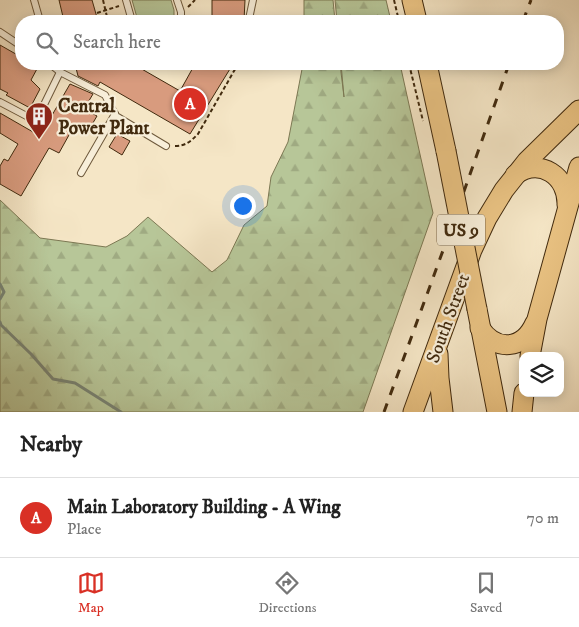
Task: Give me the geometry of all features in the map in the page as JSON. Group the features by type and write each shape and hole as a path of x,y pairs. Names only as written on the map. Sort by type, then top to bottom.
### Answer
{"main road":[{"path":"412,0 416,15"},
{"name":"US 9","path":"428,70 446,151 496,410"},
{"name":"South Street","path":"413,412 479,233 495,203 538,148 579,110"},
{"path":"515,175 531,167 550,172 563,184 566,192 567,209"},
{"path":"531,352 537,319 579,167"},
{"path":"480,328 486,337 494,342 503,345 511,344 526,338 537,319"},
{"path":"439,341 438,378 443,412"},
{"path":"522,412 524,397"}],"lane":[{"path":"34,0 38,15"},
{"path":"178,0 181,15"},
{"path":"250,15 254,0"},
{"path":"127,2 130,15"},
{"path":"0,32 15,42"},
{"path":"58,70 105,95 115,114 166,146"},
{"path":"0,102 36,121 60,72"},
{"path":"81,173 115,114"}],"path":[{"path":"103,0 106,15"},
{"path":"394,0 398,15"},
{"path":"97,13 127,2"},
{"path":"166,146 183,146 198,134 235,70"},
{"path":"410,70 423,121"}],"green space":[{"path":"132,0 171,0 174,10 174,15 136,15"},
{"path":"304,0 333,0 334,15 304,15"},
{"path":"335,0 386,0 390,15 336,15"},
{"path":"302,70 341,70 344,97 342,70 401,70 433,213 363,412 0,412 0,200 40,238 106,247 127,236 148,217 212,272 227,260 244,225 267,206 271,177 288,142"}],"building":[{"path":"59,0 92,0 96,15 63,15"},
{"path":"212,0 245,0 244,15 212,15"},
{"path":"0,45 15,54 15,70 36,70 31,80 40,89 30,108 6,95 8,93 0,89"},
{"path":"76,70 143,70 180,91 192,70 229,70 190,134 100,82 98,86 78,76"},
{"name":"Central Power Plant","path":"70,84 93,94 84,109 97,116 87,133 74,126 59,153 49,148 21,196 0,184 0,166 4,159 8,161 18,144 0,133 0,113 40,136"},
{"path":"117,134 130,141 122,155 109,147"}],"waterway":[{"path":"0,284 4,292 0,299"},
{"path":"0,322 53,379 75,383 121,412"}],"railway":[{"path":"525,15 531,0"},
{"path":"384,412 507,70"}],"place":[{"name":"Main Laboratory Building - A Wing","path":"190,104"},
{"name":"Central Power Plant","path":"39,140"}]}
